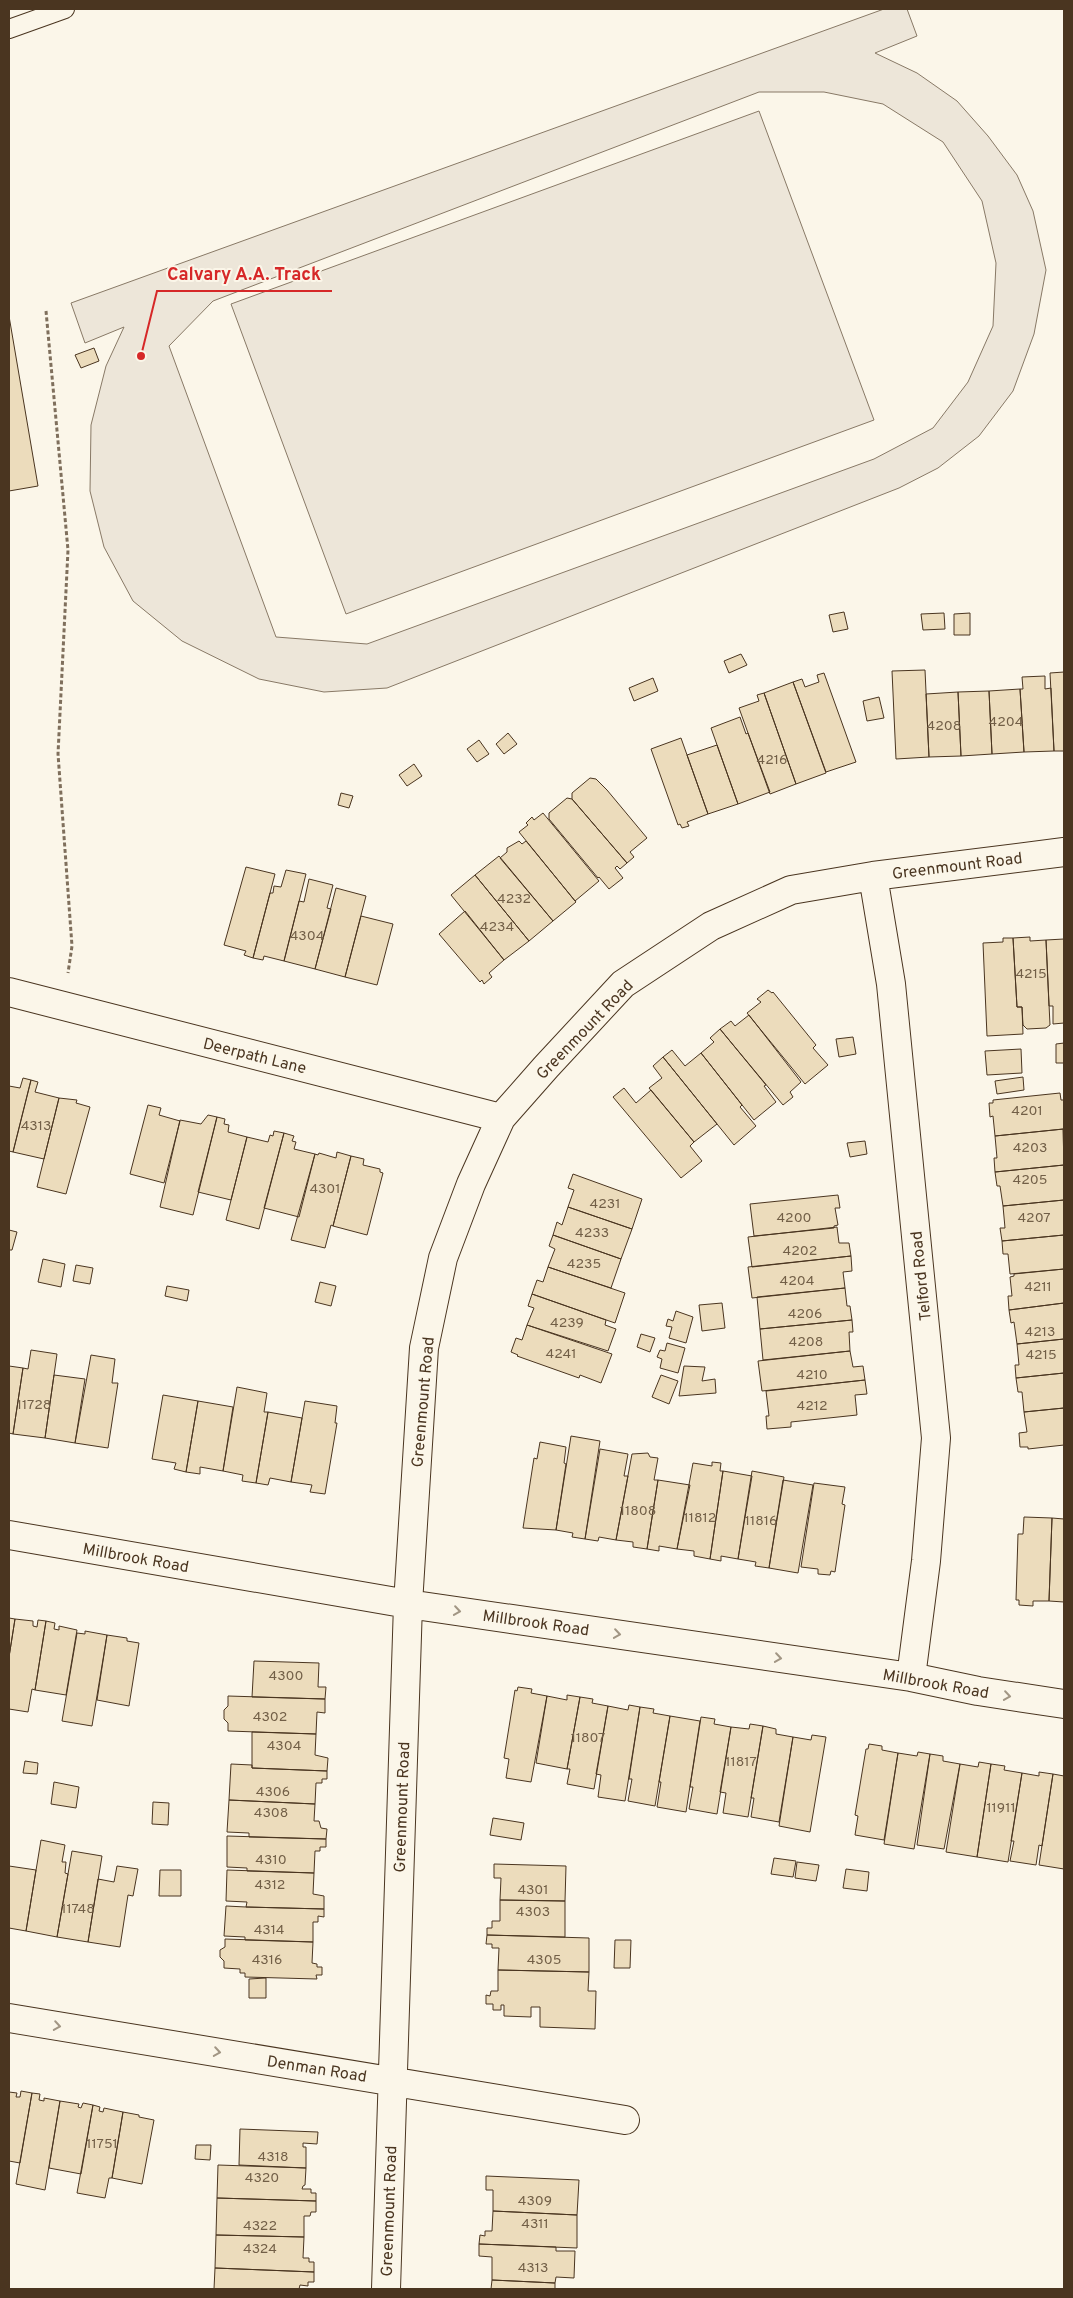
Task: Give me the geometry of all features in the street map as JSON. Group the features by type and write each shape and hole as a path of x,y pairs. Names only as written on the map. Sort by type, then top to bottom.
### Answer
{"street":[{"name":"Greenmount Road","path":"386,2289 408,1604 424,1348 443,1258 471,1184 501,1118 623,984 711,926 791,890 873,876 1064,852"},
{"name":"Telford Road","path":"873,876 891,984 936,1438 926,1561 911,1677"},
{"name":"Deerpath Lane","path":"9,992 501,1118"},
{"name":"Millbrook Road","path":"9,1535 408,1604 911,1677 978,1692 1064,1704"},
{"name":"Denman Road","path":"9,2018 625,2120"}],"lane":[{"path":"9,29 65,9"}],"path":[{"path":"46,311 68,550 58,754 72,946 63,1006"}],"shaded area":[{"path":"884,9 907,9 917,36 875,53 917,73 957,101 988,136 1017,175 1033,211 1046,270 1034,334 1013,391 979,436 938,468 899,488 387,688 324,692 259,679 182,641 133,601 104,547 90,491 91,425 106,366 124,327 85,343 71,303","holes":["759,92 824,92 883,104 943,142 982,201 996,263 993,326 968,382 933,428 874,459 367,644 276,637 169,346 213,301"]},
{"path":"759,111 874,420 346,614 231,304"}],"building":[{"path":"9,316 38,486 9,491"},
{"path":"94,348 99,361 81,368 75,355"},
{"path":"844,612 848,629 833,632 829,615"},
{"path":"944,613 945,629 923,630 921,614"},
{"path":"970,613 970,635 954,635 954,614"},
{"path":"741,654 747,665 729,673 724,661"},
{"path":"925,670 929,757 896,759 892,671"},
{"path":"1064,672 1064,751 1054,751 1050,673"},
{"path":"824,673 856,762 826,772 793,682 802,679 805,687 819,682 817,675"},
{"path":"1045,676 1045,689 1051,688 1054,751 1024,752 1020,689 1023,689 1022,677"},
{"path":"653,678 658,691 634,701 629,688"},
{"path":"793,682 826,773 796,784 764,693"},
{"path":"1020,689 1024,752 992,754 989,691"},
{"path":"989,691 992,754 961,756 958,692"},
{"path":"958,692 961,756 929,757 926,694"},
{"path":"764,693 796,784 770,794 739,708 759,701 757,695"},
{"path":"879,697 884,718 867,721 863,701"},
{"path":"740,717 770,792 738,804 711,728"},
{"path":"508,733 517,744 504,754 496,744"},
{"path":"681,738 708,814 687,822 689,826 682,828 680,824 678,825 651,749"},
{"path":"479,740 489,754 477,762 467,749"},
{"path":"717,745 738,804 708,814 687,755"},
{"path":"414,764 422,776 407,786 399,775"},
{"path":"590,778 596,779 607,790 647,838 630,852 634,857 627,863 572,799 572,793"},
{"path":"341,793 353,796 349,808 338,805"},
{"path":"567,798 572,799 627,863 620,869 617,866 615,868 623,878 609,889 549,819 549,813"},
{"path":"543,813 599,881 575,901 519,832 528,825 526,823 532,817 534,820"},
{"path":"519,841 522,844 526,841 576,902 553,921 500,858 507,852 507,848"},
{"path":"499,856 553,921 529,941 475,875"},
{"path":"246,867 275,874 253,958 244,955 246,951 224,945"},
{"path":"286,870 306,874 284,961 264,956 263,960 253,958 270,893 273,893 274,886 281,887"},
{"path":"475,875 529,941 504,960 451,895"},
{"path":"309,879 333,885 327,908 331,909 315,969 284,961 299,901 304,902"},
{"path":"336,888 366,896 345,977 315,969"},
{"path":"465,911 504,960 489,973 492,977 484,984 482,980 480,982 439,934"},
{"path":"361,916 393,924 377,985 345,977"},
{"path":"1030,937 1030,941 1046,940 1050,1025 1046,1028 1027,1029 1023,1025 1022,1007 1017,1007 1013,938"},
{"path":"1003,938 1013,938 1017,1007 1022,1007 1023,1034 987,1036 983,943 1003,942"},
{"path":"1064,939 1064,1023 1053,1024 1053,1006 1049,1006 1046,940"},
{"path":"768,990 773,992 816,1045 813,1048 828,1065 805,1084 747,1013 761,1002 757,999"},
{"path":"749,1015 801,1082 790,1092 793,1097 783,1105 720,1029 731,1021 735,1026"},
{"path":"720,1029 766,1085 764,1086 776,1102 754,1120 701,1053 714,1042 710,1038"},
{"path":"853,1037 856,1054 839,1057 836,1039"},
{"path":"1064,1043 1064,1063 1056,1063 1056,1044"},
{"path":"1021,1049 1022,1073 987,1075 985,1051"},
{"path":"672,1050 685,1066 701,1053 756,1126 734,1145 663,1057"},
{"path":"663,1057 717,1124 694,1142 649,1088 662,1078 653,1066"},
{"path":"1023,1077 1024,1090 997,1094 995,1081"},
{"path":"23,1078 31,1080 13,1152 9,1151 9,1086 20,1088"},
{"path":"31,1080 38,1082 35,1092 59,1098 44,1159 13,1152"},
{"path":"624,1088 636,1103 651,1090 694,1142 690,1146 702,1161 681,1178 613,1097"},
{"path":"1060,1093 1061,1100 1064,1100 1064,1129 995,1136 993,1116 990,1117 989,1103 993,1103 993,1100"},
{"path":"59,1098 77,1100 76,1103 90,1107 66,1194 37,1187"},
{"path":"148,1105 161,1108 159,1115 180,1121 164,1183 130,1174"},
{"path":"208,1115 217,1117 193,1215 160,1207 180,1120 201,1124"},
{"path":"217,1117 225,1119 224,1124 229,1125 228,1132 247,1137 231,1200 198,1192"},
{"path":"1063,1129 1064,1165 995,1172 994,1158 997,1158 995,1136"},
{"path":"274,1131 284,1133 259,1229 226,1220 247,1137 268,1142 270,1135 273,1136"},
{"path":"284,1133 294,1136 292,1141 296,1142 294,1149 315,1154 299,1217 264,1208"},
{"path":"865,1141 867,1154 850,1157 847,1143"},
{"path":"337,1152 351,1156 333,1226 331,1225 325,1248 291,1240 315,1154 318,1155 319,1153 336,1158"},
{"path":"351,1156 364,1159 363,1165 380,1169 380,1172 383,1173 367,1235 333,1226"},
{"path":"1064,1165 1064,1200 1003,1206 1000,1186 997,1186 995,1172"},
{"path":"573,1174 642,1199 632,1229 568,1207 574,1190 568,1188"},
{"path":"838,1195 840,1208 835,1208 838,1225 834,1226 834,1228 754,1236 750,1204"},
{"path":"1064,1200 1064,1235 1002,1241 1000,1228 1005,1228 1003,1206"},
{"path":"568,1207 632,1229 621,1259 553,1235 557,1222 562,1225"},
{"path":"837,1227 839,1243 849,1243 851,1256 752,1267 748,1237"},
{"path":"9,1230 17,1232 12,1250 9,1250"},
{"path":"553,1235 621,1259 611,1288 548,1267 555,1249 549,1246"},
{"path":"1064,1235 1064,1269 1010,1274 1008,1254 1003,1254 1002,1241"},
{"path":"851,1256 852,1271 843,1272 845,1288 752,1298 748,1267"},
{"path":"43,1259 65,1264 61,1287 38,1282"},
{"path":"76,1265 93,1268 90,1284 73,1281"},
{"path":"548,1267 625,1293 615,1323 532,1294 537,1280 543,1282"},
{"path":"1064,1269 1064,1303 1009,1310 1008,1296 1012,1296 1010,1277 1014,1276 1014,1274"},
{"path":"320,1282 336,1286 331,1306 315,1302"},
{"path":"167,1286 189,1290 187,1301 165,1296"},
{"path":"845,1288 847,1306 850,1306 852,1320 760,1329 757,1297"},
{"path":"532,1294 606,1320 605,1325 616,1329 608,1351 527,1325 534,1308 528,1306"},
{"path":"722,1303 725,1328 702,1331 699,1305"},
{"path":"1064,1303 1064,1339 1017,1344 1014,1322 1011,1323 1009,1310"},
{"path":"676,1311 693,1317 686,1343 669,1338 672,1327 666,1326 668,1319 673,1321"},
{"path":"852,1320 853,1332 849,1332 850,1351 763,1360 760,1329"},
{"path":"527,1325 612,1354 601,1383 580,1375 579,1378 517,1356 511,1352 516,1338 522,1340"},
{"path":"641,1334 655,1338 650,1352 637,1347"},
{"path":"1064,1339 1064,1373 1016,1378 1015,1365 1019,1365 1017,1344"},
{"path":"667,1343 685,1348 678,1373 660,1368 662,1359 657,1357 660,1350 665,1351"},
{"path":"31,1350 57,1354 45,1438 13,1434 23,1368 28,1369"},
{"path":"850,1351 853,1367 863,1366 865,1380 762,1391 758,1361"},
{"path":"91,1355 115,1359 112,1383 118,1383 108,1448 75,1443"},
{"path":"9,1366 23,1368 13,1434 9,1433"},
{"path":"684,1366 705,1367 702,1381 715,1379 716,1393 679,1396"},
{"path":"1064,1373 1064,1408 1024,1412 1022,1392 1018,1392 1016,1378"},
{"path":"54,1375 85,1379 75,1443 45,1438"},
{"path":"661,1375 678,1381 669,1404 652,1397"},
{"path":"865,1380 867,1394 855,1395 857,1415 791,1422 791,1427 767,1429 766,1416 769,1416 766,1391"},
{"path":"237,1387 267,1393 264,1412 268,1412 256,1483 242,1481 243,1475 223,1471"},
{"path":"163,1395 198,1401 186,1472 174,1469 176,1463 152,1459"},
{"path":"198,1401 233,1407 223,1471 200,1467 200,1474 186,1472"},
{"path":"305,1401 337,1406 335,1423 337,1423 325,1494 310,1492 312,1485 291,1482"},
{"path":"1064,1408 1064,1445 1028,1449 1028,1447 1020,1447 1019,1433 1027,1432 1024,1412"},
{"path":"268,1412 302,1418 291,1482 270,1478 268,1485 256,1483"},
{"path":"571,1436 600,1441 585,1539 572,1537 573,1533 556,1530"},
{"path":"540,1442 566,1447 564,1463 566,1464 556,1530 523,1528 534,1458 537,1459"},
{"path":"600,1449 628,1454 624,1476 628,1476 616,1540 599,1537 598,1541 585,1539"},
{"path":"648,1453 650,1457 658,1458 654,1480 658,1480 647,1549 633,1547 633,1542 616,1540 632,1454"},
{"path":"712,1462 721,1463 720,1471 723,1471 710,1559 694,1556 694,1551 677,1549 693,1463 712,1466"},
{"path":"723,1471 752,1476 738,1559 721,1556 721,1561 710,1559"},
{"path":"752,1471 784,1477 769,1568 755,1566 756,1562 738,1559"},
{"path":"658,1480 690,1485 677,1549 659,1546 659,1551 647,1549"},
{"path":"783,1480 813,1485 798,1573 769,1568"},
{"path":"814,1483 845,1487 842,1504 845,1505 835,1572 831,1571 830,1575 818,1574 818,1569 801,1567"},
{"path":"1024,1517 1052,1518 1049,1601 1033,1601 1033,1606 1019,1605 1019,1600 1016,1600 1018,1534 1023,1534"},
{"path":"1052,1518 1064,1519 1064,1602 1049,1601"},
{"path":"9,1618 15,1619 9,1657"},
{"path":"15,1619 33,1621 33,1626 37,1627 38,1620 46,1621 35,1690 32,1689 28,1712 9,1709 9,1657"},
{"path":"46,1621 55,1623 54,1629 59,1630 59,1626 77,1630 66,1695 35,1690"},
{"path":"85,1631 107,1635 92,1726 62,1721 77,1633 85,1634"},
{"path":"107,1635 127,1638 127,1641 139,1643 129,1706 97,1700"},
{"path":"254,1661 319,1663 318,1687 326,1687 325,1699 252,1697"},
{"path":"518,1687 532,1689 531,1693 547,1696 531,1782 506,1778 509,1759 504,1758 515,1690 517,1691"},
{"path":"567,1695 580,1697 567,1769 536,1763 547,1696 567,1700"},
{"path":"228,1696 325,1699 325,1713 317,1712 316,1734 228,1731 228,1723 224,1719 224,1710 228,1706"},
{"path":"580,1697 593,1699 592,1703 608,1706 594,1789 567,1784 570,1769 567,1769"},
{"path":"629,1705 640,1707 625,1801 598,1797 601,1775 596,1774 608,1706 628,1710"},
{"path":"640,1707 654,1709 653,1713 670,1716 655,1806 628,1801 632,1779 629,1779"},
{"path":"670,1716 700,1721 686,1812 657,1807 661,1782 659,1782"},
{"path":"701,1717 715,1719 714,1724 731,1727 717,1814 689,1809 693,1787 690,1787"},
{"path":"750,1724 763,1726 748,1817 723,1813 726,1793 720,1792 731,1727 749,1729"},
{"path":"763,1726 776,1729 776,1734 793,1737 779,1822 751,1817 754,1798 751,1798"},
{"path":"252,1732 316,1734 315,1755 328,1758 327,1771 252,1768"},
{"path":"812,1735 826,1737 810,1832 779,1826 793,1737 811,1740"},
{"path":"869,1744 882,1746 882,1750 898,1753 884,1840 855,1835 858,1816 855,1815 866,1749 868,1749"},
{"path":"918,1752 930,1754 914,1849 884,1844 898,1753 917,1756"},
{"path":"930,1754 943,1756 943,1761 960,1764 944,1849 917,1845"},
{"path":"25,1761 38,1763 37,1774 23,1773"},
{"path":"979,1762 991,1764 977,1857 946,1852 960,1764 978,1767"},
{"path":"231,1764 252,1765 252,1768 327,1771 327,1779 322,1779 322,1783 316,1783 315,1804 229,1800"},
{"path":"991,1764 1005,1766 1004,1770 1022,1773 1008,1862 977,1857"},
{"path":"1039,1772 1053,1774 1042,1846 1039,1845 1036,1865 1010,1861 1014,1841 1011,1841 1022,1773 1039,1776"},
{"path":"1053,1774 1064,1776 1064,1869 1039,1865"},
{"path":"54,1782 79,1787 76,1808 51,1804"},
{"path":"229,1800 315,1804 314,1821 319,1821 321,1828 327,1829 326,1839 249,1837 249,1833 227,1832"},
{"path":"153,1802 169,1803 168,1825 152,1824"},
{"path":"493,1818 524,1823 521,1840 490,1835"},
{"path":"227,1836 326,1839 326,1847 320,1847 320,1851 315,1851 314,1873 247,1871 247,1868 227,1867"},
{"path":"41,1840 65,1845 62,1862 66,1862 65,1873 68,1874 57,1937 26,1931"},
{"path":"72,1851 102,1856 88,1942 57,1937"},
{"path":"774,1858 796,1861 793,1877 771,1874"},
{"path":"797,1862 819,1865 816,1881 795,1878"},
{"path":"494,1864 566,1866 565,1901 500,1900 501,1878 494,1878"},
{"path":"9,1866 36,1870 26,1931 9,1928"},
{"path":"117,1866 138,1869 133,1896 128,1895 120,1947 88,1942 98,1879 114,1882"},
{"path":"846,1869 869,1872 867,1891 843,1888"},
{"path":"160,1870 181,1870 181,1896 159,1896"},
{"path":"227,1870 314,1873 313,1894 324,1896 324,1909 246,1907 247,1902 226,1901"},
{"path":"500,1900 565,1901 565,1937 487,1935 487,1928 492,1928 492,1921 500,1921"},
{"path":"226,1906 324,1909 324,1917 318,1916 318,1922 313,1922 313,1942 245,1940 245,1937 224,1936"},
{"path":"487,1935 589,1938 589,1972 498,1970 499,1948 492,1948 492,1944 486,1944"},
{"path":"225,1939 313,1942 312,1963 317,1964 317,1967 322,1967 322,1975 316,1975 317,1979 245,1977 245,1973 240,1973 240,1969 224,1968 224,1961 220,1957 220,1950 225,1947"},
{"path":"615,1940 631,1940 630,1968 614,1968"},
{"path":"498,1970 589,1972 588,1991 596,1991 595,2029 540,2027 540,2007 531,2007 531,2017 504,2016 504,2005 501,2005 501,2010 493,2010 493,2004 486,2004 486,1995 490,1996 491,1991 498,1991"},
{"path":"266,1978 266,1998 249,1998 249,1979"},
{"path":"21,2091 32,2093 20,2163 9,2161 9,2092 17,2093 16,2097 20,2097"},
{"path":"32,2093 40,2094 39,2100 44,2101 44,2098 60,2101 45,2190 16,2184"},
{"path":"60,2101 79,2104 78,2107 81,2108 83,2103 93,2105 81,2174 49,2168"},
{"path":"93,2105 100,2107 99,2111 103,2112 104,2108 123,2112 112,2178 109,2178 105,2198 77,2193"},
{"path":"123,2112 154,2120 142,2184 112,2178"},
{"path":"240,2129 318,2132 317,2144 303,2143 303,2147 306,2147 306,2168 239,2165"},
{"path":"196,2145 211,2145 210,2160 195,2159"},
{"path":"218,2165 306,2168 305,2185 302,2189 311,2189 311,2193 316,2193 316,2201 217,2198"},
{"path":"486,2176 579,2180 577,2215 493,2211 493,2190 486,2190"},
{"path":"217,2198 316,2201 316,2212 311,2212 310,2216 304,2216 304,2237 216,2235"},
{"path":"493,2211 577,2215 577,2248 479,2244 480,2235 485,2236 485,2231 492,2231"},
{"path":"216,2235 304,2237 303,2258 309,2258 309,2262 314,2262 314,2272 215,2268"},
{"path":"479,2244 556,2247 556,2251 575,2251 574,2278 556,2277 555,2283 492,2280 492,2257 479,2256"},
{"path":"215,2268 314,2272 314,2282 308,2282 308,2286 300,2285 299,2289 214,2289"},
{"path":"492,2280 555,2283 555,2289 491,2289"}],"place":[{"name":"Calvary A.A. Track","path":"141,356"}]}
